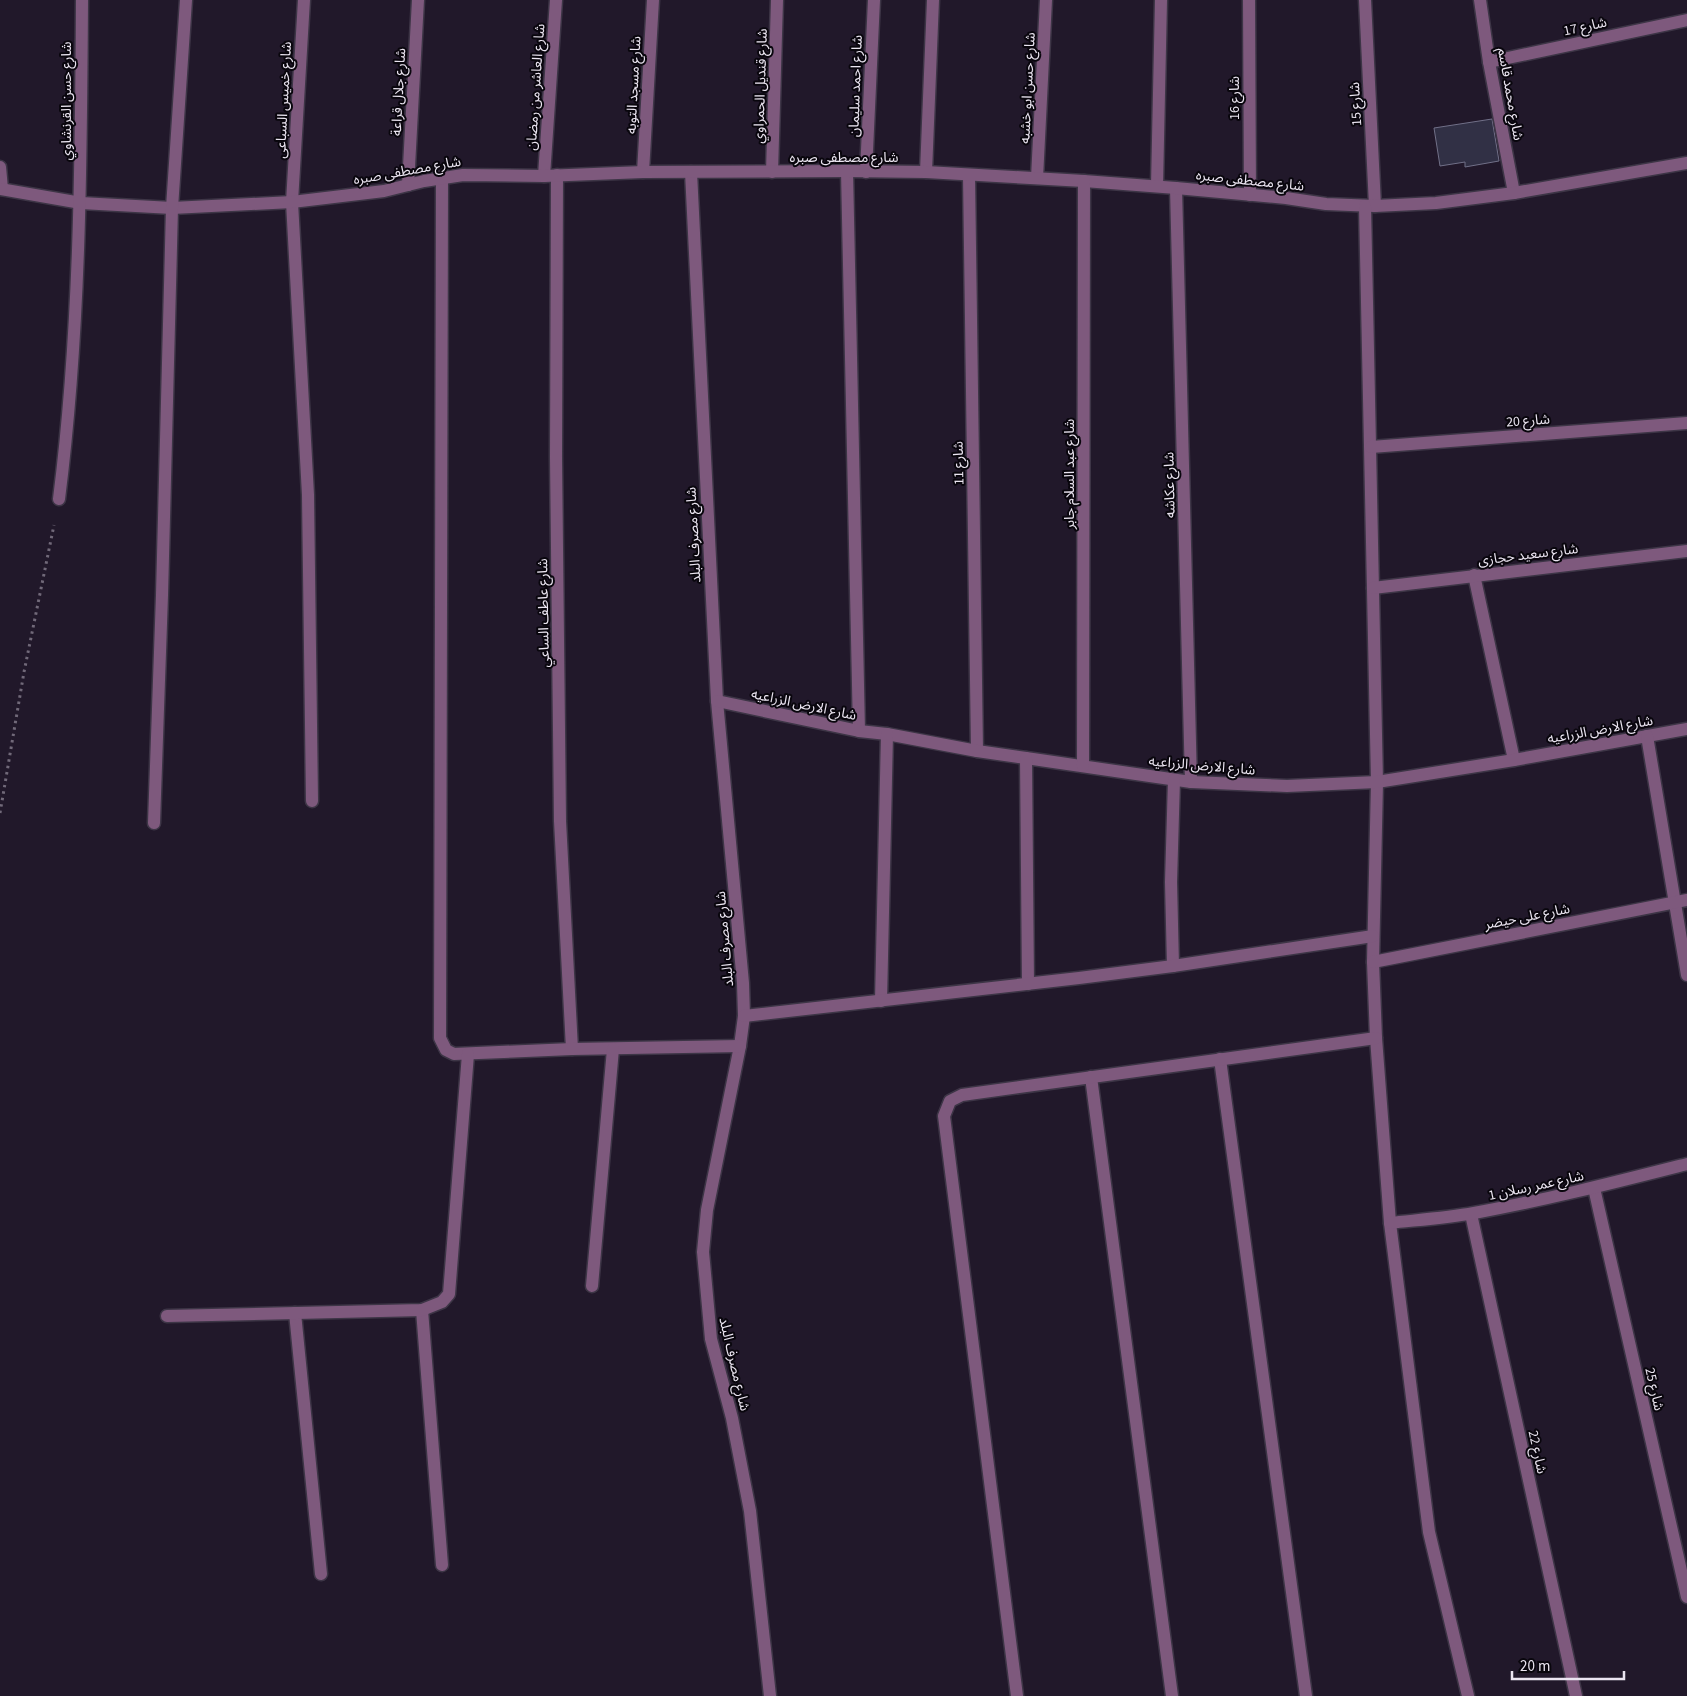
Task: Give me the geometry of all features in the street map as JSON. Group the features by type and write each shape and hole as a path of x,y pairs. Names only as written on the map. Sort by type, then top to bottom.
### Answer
{"street":[{"name":"شارع حسن القرنشاوي","path":"59,500 70,399 80,203 82,0"},
{"path":"154,823 162,605 172,208 186,0"},
{"name":"شارع خميس السباعى","path":"304,0 292,202 308,495 312,801"},
{"name":"شارع جلال قراعة","path":"408,185 418,0"},
{"name":"شارع العاشر من رمضان","path":"544,176 556,0"},
{"name":"شارع مسجد التوبه","path":"643,172 653,0"},
{"name":"شارع قنديل الحمراوي","path":"772,172 777,0"},
{"name":"شارع احمد سليمان","path":"866,172 874,0"},
{"path":"926,172 933,0"},
{"name":"شارع حسن ابو خشبه","path":"1037,178 1046,0"},
{"path":"1157,186 1161,0"},
{"name":"شارع 16","path":"1249,0 1250,196"},
{"name":"شارع 15","path":"1365,0 1370,206 1371,447 1377,782 1373,936 1376,1038 1390,1223 1429,1532 1468,1696"},
{"name":"شارع محمد قاسم","path":"1480,0 1489,62 1514,193"},
{"name":"شارع 17","path":"1489,62 1687,20"},
{"name":"شارع مصطفى صبره","path":"1,189 80,203 172,208 292,202 384,191 442,177 463,175 544,176 643,172 847,171 926,172 1084,181 1286,198 1326,204 1370,206 1436,203 1514,193 1687,163"},
{"path":"0,167 1,189"},
{"path":"847,171 859,731"},
{"name":"شارع مصرف البلد","path":"690,172 717,701 743,984 744,1016 740,1046 707,1210 703,1252 711,1339 732,1418 750,1511 770,1696"},
{"name":"شارع عاطف الساعي","path":"557,175 556,457 560,821 572,1049"},
{"name":"شارع 11","path":"969,175 977,751"},
{"path":"442,177 440,1038 446,1050 454,1054 572,1049 740,1046"},
{"name":"شارع عبد السلام جابر","path":"1083,766 1084,181"},
{"name":"شارع عكاشه","path":"1176,188 1191,782"},
{"name":"شارع 20","path":"1371,447 1687,423"},
{"name":"شارع سعيد حجازى","path":"1373,588 1687,551"},
{"path":"1474,576 1514,760"},
{"name":"شارع الارض الزراعيه","path":"717,701 859,731 887,734 977,751 1191,782 1287,786 1377,782 1687,729"},
{"path":"881,1001 887,734"},
{"path":"1648,736 1681,901 1687,975"},
{"path":"1026,758 1028,984"},
{"path":"1173,966 1171,882 1174,780"},
{"name":"شارع على حيضر","path":"1373,962 1681,901"},
{"path":"744,1016 1173,966 1373,936"},
{"path":"1016,1696 944,1116 950,1102 962,1095 1376,1038"},
{"path":"592,1286 613,1049"},
{"path":"167,1316 422,1310 442,1302 449,1294 468,1054"},
{"path":"1220,1059 1306,1696"},
{"path":"1090,1077 1172,1696"},
{"name":"شارع عمر رسلان 1","path":"1390,1223 1471,1214 1594,1188 1687,1164"},
{"name":"شارع 25","path":"1594,1188 1687,1596"},
{"name":"شارع 22","path":"1471,1214 1576,1696"},
{"path":"422,1310 442,1565"},
{"path":"295,1313 321,1574"}],"path":[{"path":"0,813 24,672 59,500"}],"building":[{"path":"1492,119 1499,161 1465,167 1465,162 1440,166 1434,128"}]}
